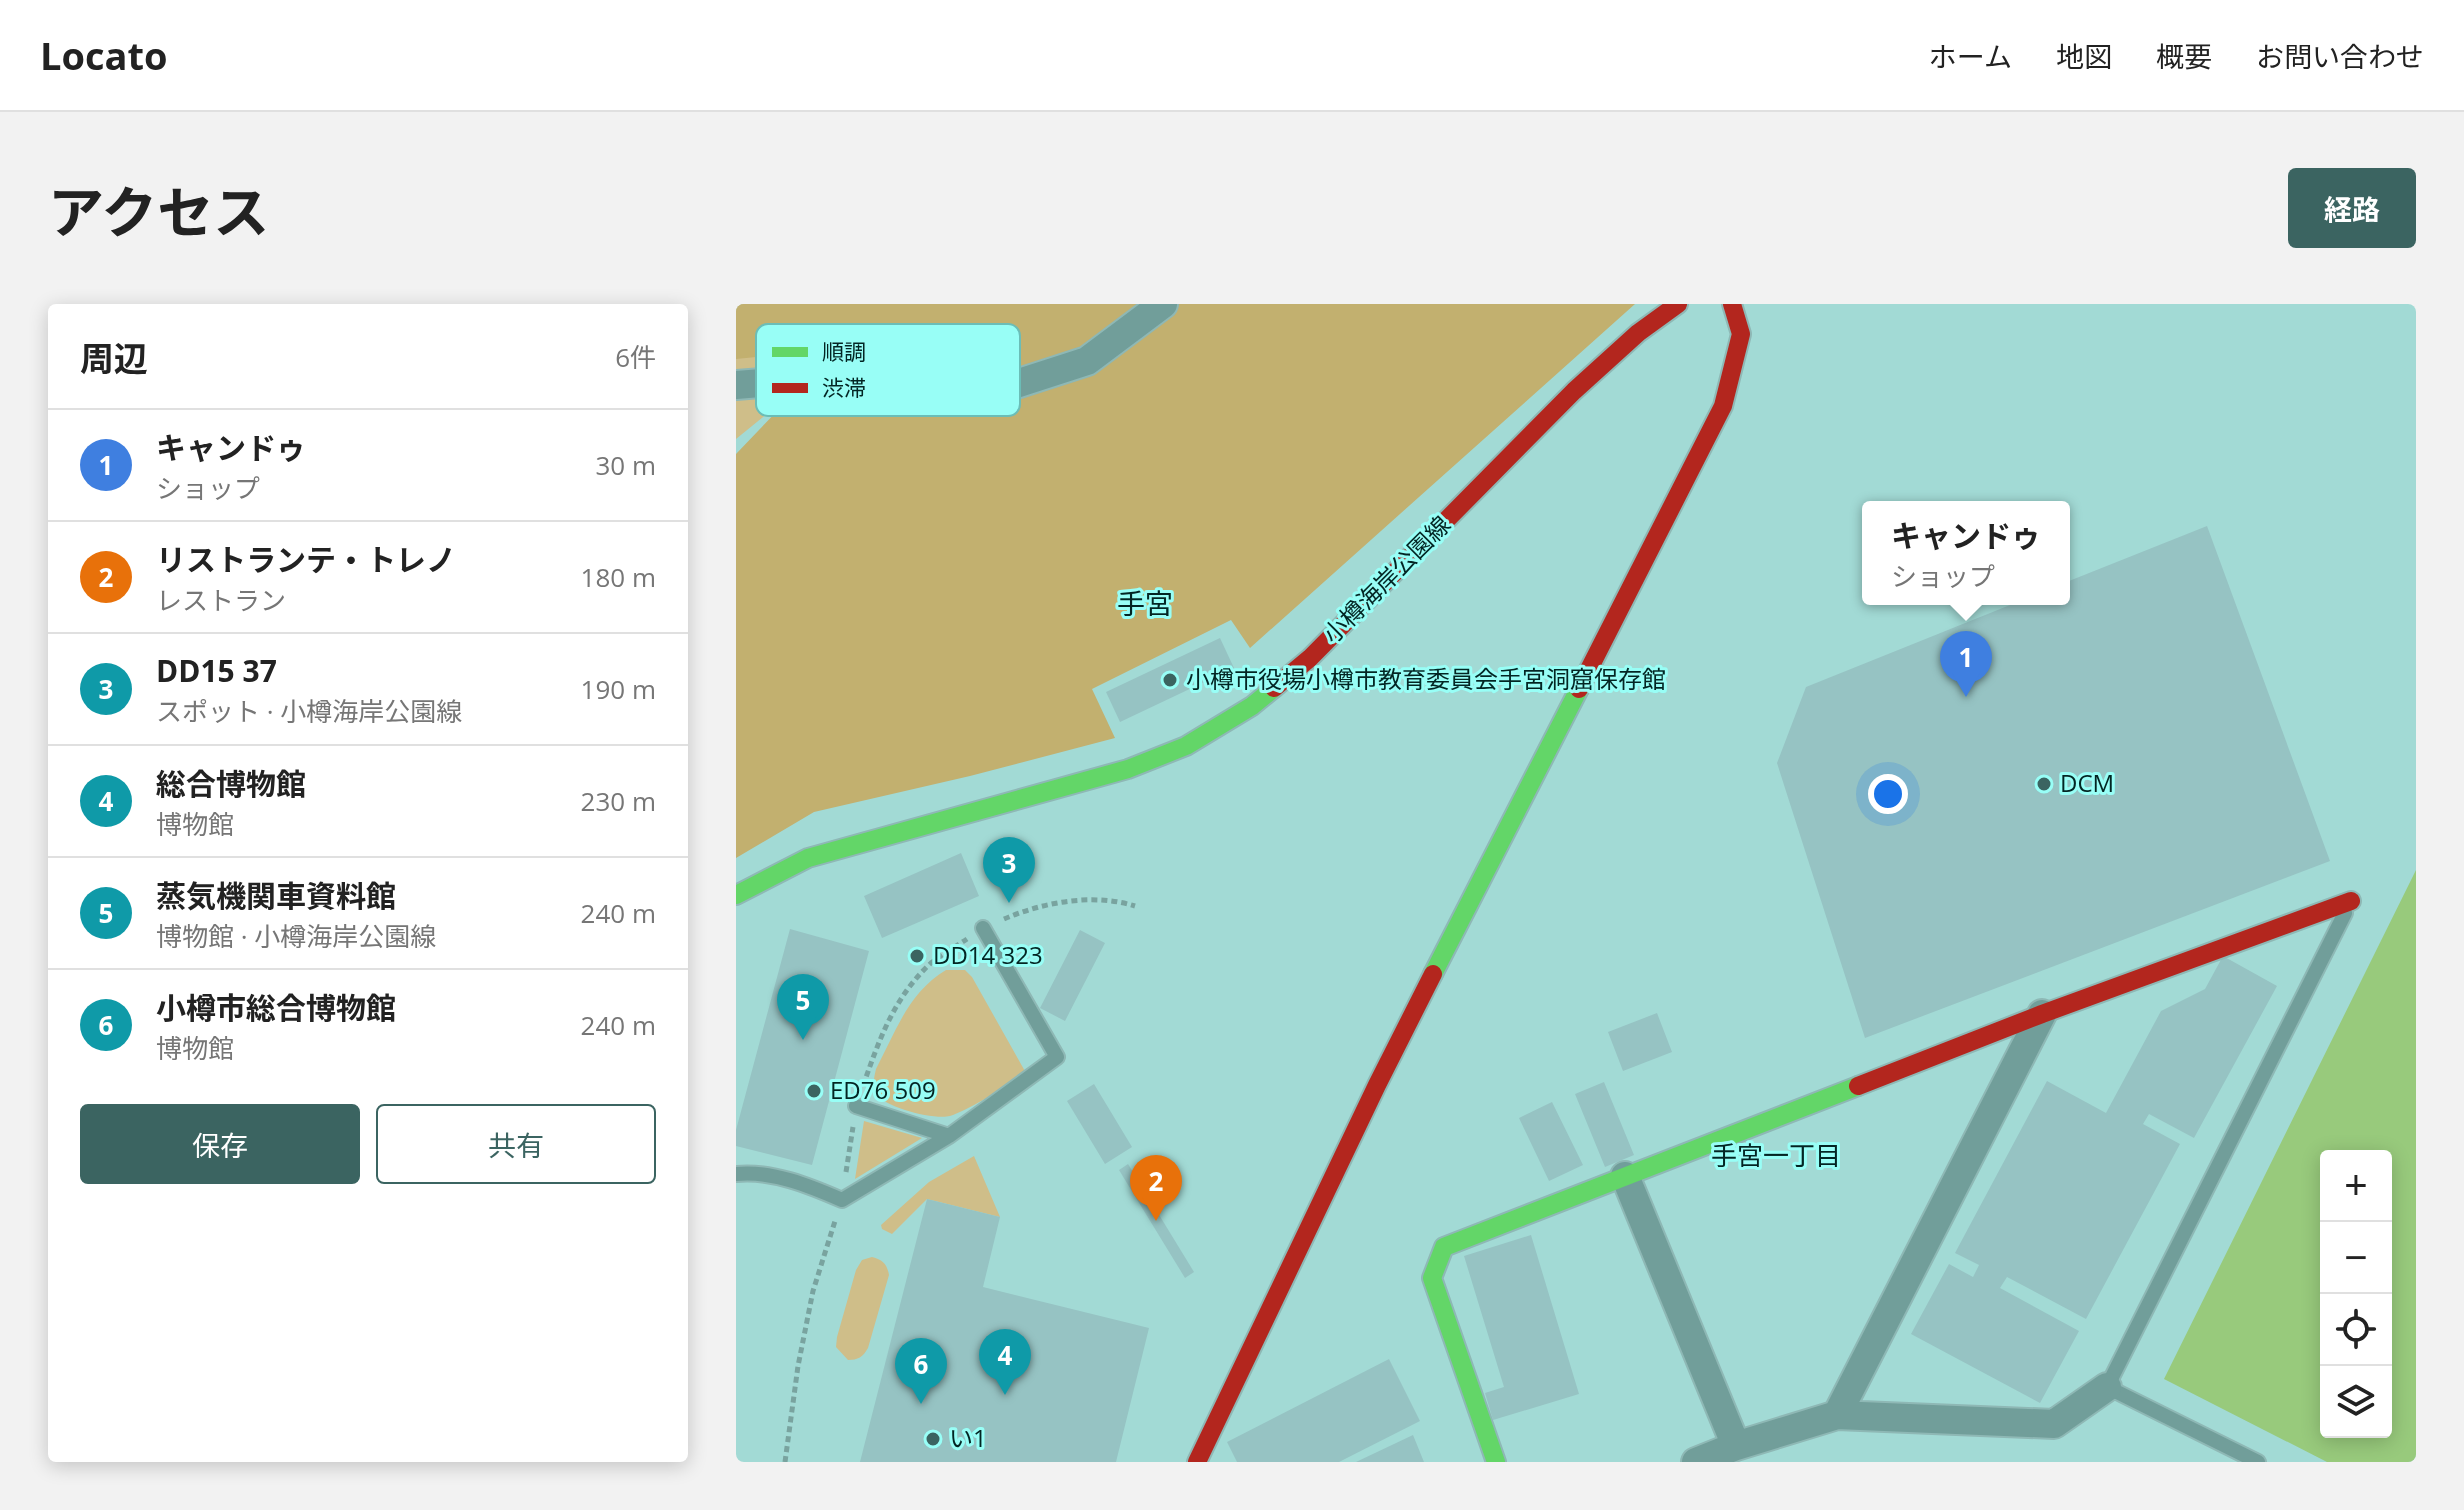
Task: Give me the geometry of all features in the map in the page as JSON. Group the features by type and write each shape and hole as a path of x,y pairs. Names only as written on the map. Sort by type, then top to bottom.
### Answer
{"street":[{"path":"1020,383 1087,361 1163,304"},
{"name":"小樽海岸公園線","path":"736,895 808,858 1128,769 1186,746 1252,706 1310,658 1574,391 1638,333 1678,304"},
{"path":"1197,1462 1377,1085 1723,406 1741,334 1732,304"},
{"path":"736,385 756,383"},
{"path":"1496,1462 1432,1278 1444,1247 2042,1014 2351,901"},
{"path":"1837,1415 2042,1014"},
{"path":"1625,1176 1736,1446"},
{"path":"1696,1462 1736,1446 1837,1415 2054,1424 2107,1387"}],"lane":[{"path":"2258,1462 2107,1387 2351,901"},
{"path":"736,1174 784,1180 842,1200 949,1136 1057,1057 983,928"},
{"path":"856,1106 949,1136"}],"shaded area":[{"path":"736,304 903,304 878,324 756,324 756,416 764,416 736,439"},
{"path":"736,304 1635,304 1250,648 1231,620 1092,689 1115,738 814,812 736,858 736,454 772,416 1020,416 1020,324 756,324 756,357 736,359"},
{"path":"2416,870 2416,1462 2327,1462 2164,1379"},
{"path":"946,970 965,970 972,977 1026,1073 968,1108 943,1117 910,1112 889,1103 876,1093 874,1082 876,1069 912,1001"},
{"path":"864,1121 922,1138 855,1179"},
{"path":"974,1156 1000,1217 927,1199 892,1234 882,1229 881,1225 929,1182"},
{"path":"872,1257 884,1263 889,1275 868,1348 860,1357 848,1360 836,1347 837,1337 856,1270 862,1260"}],"building":[{"path":"2207,526 2330,861 1865,1038 1777,763 1806,687 2010,605 2070,605 2070,581"},
{"name":"小樽市役場小樽市教育委員会手宮洞窟保存館","path":"1220,638 1234,668 1120,722 1106,692"},
{"path":"961,853 979,896 882,938 864,896"},
{"path":"790,929 869,951 812,1165 736,1146 736,1130"},
{"path":"1080,930 1105,943 1065,1021 1040,1008"},
{"path":"2223,956 2277,986 2194,1138 2149,1114 2143,1124 2180,1144 2086,1319 2007,1277 2000,1288 2079,1331 2040,1403 1911,1334 1949,1264 1973,1277 1979,1265 1955,1253 2047,1081 2106,1113 2161,1011 2205,989"},
{"path":"1657,1013 1672,1052 1623,1071 1608,1032"},
{"path":"1604,1082 1634,1155 1605,1167 1575,1094"},
{"path":"1094,1084 1132,1147 1105,1164 1067,1101"},
{"path":"1552,1102 1583,1165 1549,1181 1519,1118"},
{"path":"1128,1164 1194,1272 1185,1278 1119,1170"},
{"path":"927,1199 1000,1217 983,1287 1149,1328 1116,1462 860,1462"},
{"path":"1531,1235 1579,1394 1493,1420 1485,1393 1504,1387 1464,1256"},
{"path":"1389,1359 1420,1421 1339,1462 1237,1462 1227,1442"},
{"path":"1413,1435 1424,1462 1356,1462"}],"traffic: fast":[{"path":"736,895 808,858 1128,769 1186,746 1252,706 1274,688"},
{"path":"1433,974 1579,689"},
{"path":"1496,1462 1432,1278 1444,1247 1858,1086"}],"traffic: jam":[{"path":"1274,688 1310,658 1574,391 1638,333 1678,304"},
{"path":"1579,689 1723,406 1741,334 1732,304"},
{"path":"1858,1086 2042,1014 2351,901"},
{"path":"1197,1462 1433,974"}],"place":[{"name":"小樽市役場小樽市教育委員会手宮洞窟保存館","path":"1170,680"},
{"name":"キャンドゥ","path":"1966,697"},
{"name":"DCM","path":"2044,784"},
{"name":"DD15 37","path":"1009,903"},
{"name":"DD14 323","path":"917,956"},
{"name":"蒸気機関車資料館","path":"803,1040"},
{"name":"ED76 509","path":"814,1091"},
{"name":"リストランテ・トレノ","path":"1156,1221"},
{"name":"総合博物館","path":"1005,1395"},
{"name":"小樽市総合博物館","path":"921,1404"},
{"name":"い1","path":"933,1439"}],"district":[{"name":"手宮","path":"1145,604"},
{"name":"手宮一丁目","path":"1776,1156"}]}
